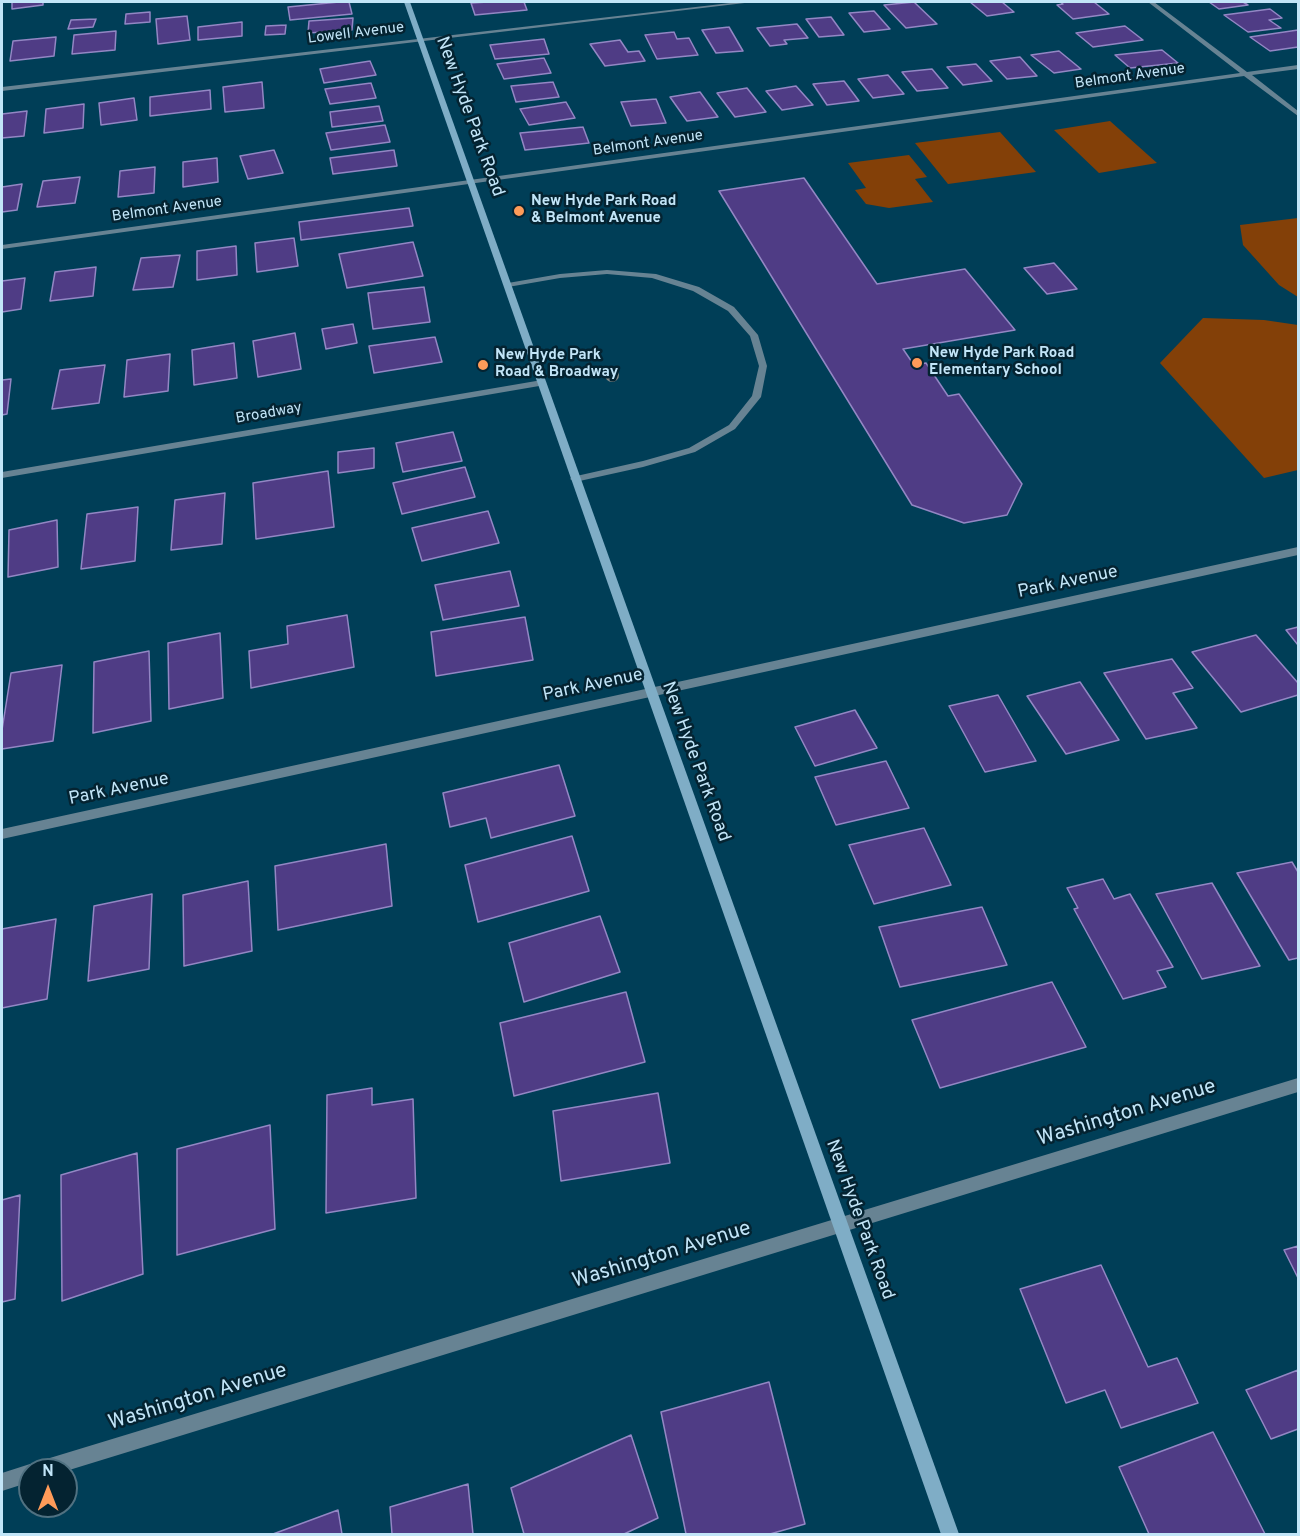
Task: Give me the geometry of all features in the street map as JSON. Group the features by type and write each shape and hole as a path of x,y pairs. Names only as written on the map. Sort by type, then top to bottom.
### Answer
{"main road":[{"name":"New Hyde Park Road","path":"407,2 650,693 950,1534"}],"street":[{"name":"Lowell Avenue","path":"2,89 750,2"},
{"path":"1151,2 1299,114"},
{"name":"Belmont Avenue","path":"2,247 1299,67"},
{"path":"508,285 560,276 607,272 653,276 696,289 731,309 754,336 763,366 756,397 732,427 692,450 644,464 575,479"},
{"name":"Broadway","path":"2,475 542,383"},
{"name":"Park Avenue","path":"2,834 1299,552"},
{"name":"Washington Avenue","path":"78,1458 1299,1085"},
{"path":"2,1482 18,1477"}],"shaded area":[{"path":"1110,121 1157,163 1099,173 1054,130"},
{"path":"1000,132 1036,172 948,184 915,143"},
{"path":"909,155 927,177 915,179 933,202 889,208 866,204 855,190 866,188 848,163"},
{"path":"1298,218 1298,297 1279,285 1243,245 1240,225"},
{"path":"1203,318 1264,320 1298,325 1298,470 1264,478 1160,363"}],"building":[{"path":"12,2 43,2 43,5 12,9"},
{"path":"349,2 352,14 290,20 288,7"},
{"path":"524,2 527,10 475,15 471,3"},
{"path":"914,2 937,24 906,28 884,5"},
{"path":"970,2 1002,2 1014,12 987,16"},
{"path":"1060,2 1094,2 1109,14 1073,19 1057,5 1063,4"},
{"path":"1209,2 1243,2 1248,5 1219,9"},
{"path":"1270,9 1282,18 1269,20 1281,28 1248,32 1224,15"},
{"path":"874,11 890,29 864,32 849,13"},
{"path":"150,12 150,22 125,24 126,14"},
{"path":"187,16 190,40 158,44 156,19"},
{"path":"831,17 844,35 819,37 806,19"},
{"path":"353,18 352,30 308,33 309,21"},
{"path":"96,19 93,27 68,29 71,20"},
{"path":"242,22 242,36 198,40 198,27"},
{"path":"797,24 808,38 784,40 787,44 770,46 757,28"},
{"path":"286,25 285,34 265,35 266,26"},
{"path":"1125,26 1143,40 1093,47 1076,33"},
{"path":"729,27 743,51 716,53 702,30"},
{"path":"1298,30 1298,47 1270,51 1250,37"},
{"path":"116,31 115,50 72,54 74,35"},
{"path":"674,32 677,39 689,38 698,55 657,59 645,35"},
{"path":"56,37 54,56 10,61 13,41"},
{"path":"544,39 549,54 495,59 490,45"},
{"path":"620,40 628,52 639,51 645,61 605,66 590,44"},
{"path":"1162,50 1178,63 1130,68 1115,55"},
{"path":"1059,51 1081,69 1054,73 1031,55"},
{"path":"1020,57 1037,76 1007,79 990,61"},
{"path":"544,58 551,73 504,79 497,64"},
{"path":"370,61 376,75 324,83 320,69"},
{"path":"976,64 992,81 963,85 947,67"},
{"path":"932,69 948,88 917,91 902,72"},
{"path":"888,75 904,94 873,98 858,79"},
{"path":"844,81 859,101 827,105 813,84"},
{"path":"262,82 264,108 225,112 223,87"},
{"path":"553,82 559,97 516,102 511,86"},
{"path":"371,83 376,98 330,104 325,89"},
{"path":"796,86 813,105 782,110 766,91"},
{"path":"747,88 766,112 735,117 717,93"},
{"path":"210,90 211,109 150,116 150,97"},
{"path":"700,92 718,117 687,121 670,97"},
{"path":"134,98 137,120 101,125 99,103"},
{"path":"656,99 666,123 631,126 621,102"},
{"path":"566,102 575,118 529,125 520,109"},
{"path":"84,104 83,128 44,133 46,109"},
{"path":"379,106 383,121 332,127 330,112"},
{"path":"27,111 24,136 2,138 2,114"},
{"path":"385,125 390,142 331,150 326,133"},
{"path":"583,127 589,143 525,150 520,133"},
{"path":"274,150 283,173 248,179 240,156"},
{"path":"394,150 397,166 333,174 330,158"},
{"path":"217,158 218,182 183,187 183,162"},
{"path":"155,167 154,193 118,197 120,171"},
{"path":"80,177 75,203 37,207 43,181"},
{"path":"804,178 877,284 965,269 1015,330 903,349 914,365 926,363 948,396 959,394 1022,484 1007,515 964,523 912,505 719,191"},
{"path":"22,184 17,210 2,212 2,187"},
{"path":"409,208 413,226 301,240 299,222"},
{"path":"294,238 298,266 257,272 255,243"},
{"path":"413,242 423,276 347,288 339,254"},
{"path":"236,246 237,275 197,280 197,251"},
{"path":"180,255 173,287 133,290 141,258"},
{"path":"1054,263 1077,289 1047,294 1024,268"},
{"path":"96,267 93,296 50,301 55,272"},
{"path":"25,278 21,309 2,312 2,281"},
{"path":"424,287 430,322 373,329 368,293"},
{"path":"353,324 357,343 326,349 322,329"},
{"path":"295,333 301,369 258,377 253,341"},
{"path":"435,337 442,362 374,373 369,346"},
{"path":"234,343 237,378 194,385 192,350"},
{"path":"170,354 168,391 124,397 127,360"},
{"path":"105,365 99,403 52,409 60,370"},
{"path":"11,379 7,414 2,415 2,380"},
{"path":"453,432 462,461 403,472 396,443"},
{"path":"374,448 374,468 338,473 338,452"},
{"path":"465,467 475,497 402,514 393,483"},
{"path":"328,471 334,527 256,539 253,483"},
{"path":"225,493 222,544 171,550 175,500"},
{"path":"138,507 135,561 81,569 87,514"},
{"path":"488,511 499,543 422,561 412,528"},
{"path":"57,520 58,567 8,577 9,530"},
{"path":"510,571 519,606 443,620 435,585"},
{"path":"347,615 354,667 251,688 249,651 288,644 287,626"},
{"path":"525,617 533,660 436,676 431,632"},
{"path":"1298,627 1298,645 1286,630"},
{"path":"220,633 223,698 169,709 168,643"},
{"path":"1256,635 1298,683 1298,695 1241,712 1192,652"},
{"path":"149,651 151,721 93,733 94,662"},
{"path":"1172,659 1193,688 1173,693 1197,728 1146,739 1104,673"},
{"path":"62,665 53,741 2,749 2,730 11,673"},
{"path":"1080,682 1119,740 1066,754 1027,696"},
{"path":"998,695 1036,761 985,772 949,706"},
{"path":"855,710 877,748 815,766 795,727"},
{"path":"886,761 909,808 836,825 815,777"},
{"path":"559,765 575,816 491,838 486,818 450,827 443,793"},
{"path":"924,828 951,885 874,904 849,845"},
{"path":"572,836 589,891 478,922 465,865"},
{"path":"386,844 392,906 278,930 275,866"},
{"path":"1292,862 1298,872 1298,958 1289,960 1237,873"},
{"path":"1103,879 1114,899 1130,894 1173,967 1157,971 1166,987 1123,999 1074,909 1078,908 1067,888"},
{"path":"248,881 252,951 184,966 183,895"},
{"path":"1212,883 1260,966 1202,979 1156,894"},
{"path":"152,894 149,969 88,981 94,906"},
{"path":"982,907 1007,965 900,987 879,927"},
{"path":"600,916 620,972 524,1002 509,943"},
{"path":"56,919 47,999 2,1008 2,929"},
{"path":"1052,982 1086,1047 940,1088 912,1020"},
{"path":"626,992 645,1062 514,1096 500,1023"},
{"path":"372,1088 372,1105 413,1099 416,1198 326,1213 327,1095"},
{"path":"658,1093 670,1163 561,1181 553,1111"},
{"path":"270,1125 275,1229 177,1255 177,1149"},
{"path":"137,1153 143,1274 62,1301 61,1175"},
{"path":"20,1195 15,1299 2,1302 2,1200"},
{"path":"1298,1246 1298,1278 1284,1250"},
{"path":"1101,1265 1148,1367 1177,1358 1198,1403 1121,1428 1105,1390 1066,1403 1020,1289"},
{"path":"1298,1370 1298,1429 1271,1439 1246,1390"},
{"path":"769,1382 805,1524 770,1534 686,1534 661,1412"},
{"path":"1213,1432 1265,1534 1149,1534 1119,1467"},
{"path":"631,1435 658,1518 624,1534 524,1534 511,1488"},
{"path":"468,1484 473,1534 392,1534 390,1507"},
{"path":"338,1510 342,1534 273,1534"}],"place":[{"name":"New Hyde Park Road & Belmont Avenue","path":"519,211"},
{"name":"New Hyde Park Road Elementary School","path":"917,363"},
{"name":"New Hyde Park Road & Broadway","path":"483,365"}]}
